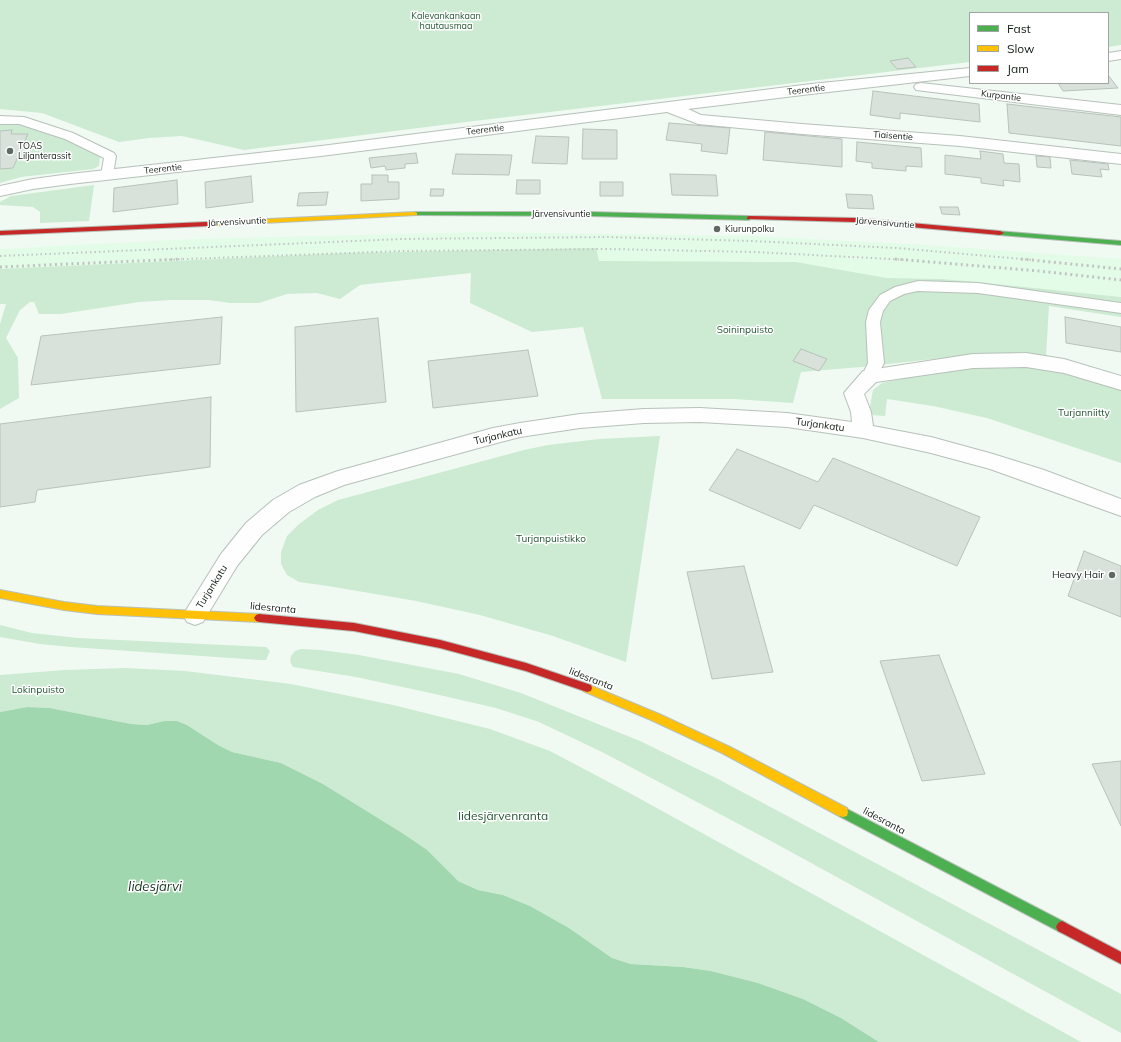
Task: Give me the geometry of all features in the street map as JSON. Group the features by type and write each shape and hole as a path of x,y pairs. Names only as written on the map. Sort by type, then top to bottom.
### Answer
{"street":[{"path":"1109,56 1121,55"},
{"name":"Teerentie","path":"0,191 33,184 321,151 811,89 969,72"},
{"name":"Kurpantie","path":"882,82 1121,110"},
{"name":"Tiaisentie","path":"668,107 698,119 795,129 967,142 1121,159"},
{"name":"Järvensivuntie","path":"0,233 442,213 590,214 855,220 1121,243"},
{"path":"863,431 861,412 854,393 870,376 973,361 1026,360 1064,366 1121,383"},
{"name":"Turjankatu","path":"195,614 228,560 254,529 275,510 307,491 338,479 390,464 520,430 567,423 631,417 700,415 749,417 818,424 863,431 931,445 978,458 1036,476 1121,508"},
{"name":"Iidesranta","path":"0,594 64,606 97,610 234,616 354,627 440,644 526,667 587,688 655,717 726,750 1121,958"}],"lane":[{"path":"0,120 20,120 69,136 110,156 107,175"},
{"path":"870,376 876,363 873,322 876,310 885,298 900,290 918,286 978,288 1121,308"}],"shaded area":[{"path":"480,232 753,236 929,245 1121,259 1121,297 942,279 887,278 796,262 756,261 0,281 0,249 192,239"}],"green space":[{"name":"Kalevankankaan hautausmaa","path":"0,0 1121,0 1121,45 1109,47 1109,12 969,12 969,62 244,150 182,136 119,142 42,113 0,109"},
{"path":"0,122 33,125 100,156 99,166 93,169 21,177 0,183 0,169 13,168 28,134 11,134 12,130 0,131"},
{"path":"94,185 89,221 40,223 40,212 33,207 0,205 0,202 11,196"},
{"name":"Soininpuisto","path":"596,248 599,261 796,262 887,278 942,279 1121,297 1121,317 1049,306 1046,357 961,356 801,372 793,403 734,399 602,399 583,327 532,332 470,303 471,273 360,285 340,299 317,293 287,294 259,303 230,303 209,300 171,300 139,302 61,314 39,314 34,302 30,302 20,310 6,338 18,358 19,398 0,409 0,324 6,304 0,304 0,269 350,253"},
{"name":"Turjanniitty","path":"1025,365 1063,371 1121,388 1121,463 987,418 933,406 887,399 885,416 872,415 870,407 873,390 882,383 923,374 976,366"},
{"name":"Turjanpuistikko","path":"660,436 626,662 553,636 480,615 416,601 299,582 287,575 281,564 281,552 287,536 298,525 318,510 338,500 524,450 548,445 599,439"},
{"path":"0,625 32,633 78,638 266,647 270,651 266,660 260,660 71,647 40,644 0,637"},
{"path":"301,649 359,655 459,674 521,693 640,741 718,779 1121,994 1121,1033 771,841 602,752 539,722 496,708 435,694 356,677 293,667 290,661 291,656 295,651"},
{"name":"Iidesjärvenranta","path":"125,668 185,671 291,684 393,705 490,729 550,751 635,796 1081,1042 879,1042 841,1018 803,999 758,983 711,971 683,967 631,964 612,958 569,928 530,906 503,895 478,890 458,881 399,831 323,784 281,763 232,752 218,745 187,725 177,721 164,721 147,725 131,724 50,708 27,707 0,712 0,675 65,670"}],"water":[{"name":"Iidesjärvi","path":"27,707 50,708 131,724 147,725 164,721 177,721 187,725 218,745 232,752 281,763 323,784 427,850 458,881 478,890 503,895 530,906 569,928 612,958 631,964 683,967 711,971 758,983 803,999 841,1018 879,1042 0,1042 0,712"}],"building":[{"path":"908,58 916,67 897,69 890,61"},
{"path":"1109,76 1118,88 1063,91 1059,84 1109,84"},
{"path":"873,91 979,104 980,122 900,113 900,119 870,115"},
{"path":"1007,104 1121,117 1121,146 1009,133"},
{"path":"669,123 730,128 727,154 701,151 702,144 666,140"},
{"path":"583,129 617,130 617,159 582,159"},
{"name":"TOAS Liljanterassit","path":"12,130 11,134 28,134 13,168 0,169 0,131"},
{"path":"765,132 842,139 842,167 763,160"},
{"path":"536,136 569,137 567,164 532,163"},
{"path":"857,142 921,148 922,167 906,166 906,171 872,168 872,163 856,161"},
{"path":"980,151 1003,154 1004,163 1019,164 1020,182 1003,180 1004,186 981,183 981,178 945,174 945,155 981,159"},
{"path":"416,153 418,163 405,164 405,168 386,170 385,166 371,168 369,158"},
{"path":"456,154 512,155 509,175 452,174"},
{"path":"1036,156 1050,157 1051,168 1037,167"},
{"path":"1070,160 1108,164 1109,170 1100,169 1102,177 1072,174"},
{"path":"670,174 716,175 718,196 672,195"},
{"path":"372,175 388,175 388,182 399,182 399,199 361,201 361,184 372,184"},
{"path":"251,176 253,202 206,208 205,182"},
{"path":"177,180 178,204 113,212 114,188"},
{"path":"517,180 540,180 540,194 516,194"},
{"path":"600,182 623,182 623,196 600,196"},
{"path":"431,189 444,189 443,196 430,196"},
{"path":"328,192 326,205 297,206 299,193"},
{"path":"846,194 872,195 874,209 848,208"},
{"path":"940,207 958,207 960,215 942,214"},
{"path":"222,317 220,364 31,385 41,336"},
{"path":"1065,317 1121,327 1121,352 1066,343"},
{"path":"378,318 386,402 296,412 295,327"},
{"path":"801,349 827,359 819,371 793,361"},
{"path":"528,350 538,396 433,408 428,361"},
{"path":"211,397 210,467 37,490 35,502 0,507 0,424"},
{"path":"737,449 818,482 833,458 980,517 957,566 814,505 800,529 709,490"},
{"path":"1084,551 1121,566 1121,617 1068,596"},
{"path":"744,566 773,672 712,679 687,572"},
{"path":"939,655 985,774 922,781 880,661"},
{"path":"1121,761 1121,826 1092,764"}],"railway":[{"path":"0,256 402,239 608,237 752,241 897,248 1033,260"},
{"path":"160,260 403,251 607,249 754,252 902,260"},
{"path":"0,267 182,259"},
{"path":"895,259 902,260"},
{"path":"1021,259 1121,269"},
{"path":"902,260 910,260"},
{"path":"902,260 1039,271 1121,280"}],"traffic: fast":[{"path":"415,214 590,214 749,218"},
{"path":"1000,233 1121,243"},
{"path":"843,812 1062,927"}],"traffic: slow":[{"path":"206,224 415,214"},
{"path":"0,594 64,606 97,610 259,618"},
{"path":"587,688 655,717 726,750 843,812"}],"traffic: jam":[{"path":"749,218 855,220 1000,233"},
{"path":"0,233 206,224"},
{"path":"259,618 354,627 440,644 526,667 587,688"},
{"path":"1062,927 1121,958"}],"place":[{"name":"TOAS Liljanterassit","path":"10,151"},
{"name":"Kiurunpolku","path":"717,229"},
{"name":"Heavy Hair","path":"1112,575"}],"park label":[{"name":"Lokinpuisto","path":"38,690"}]}
